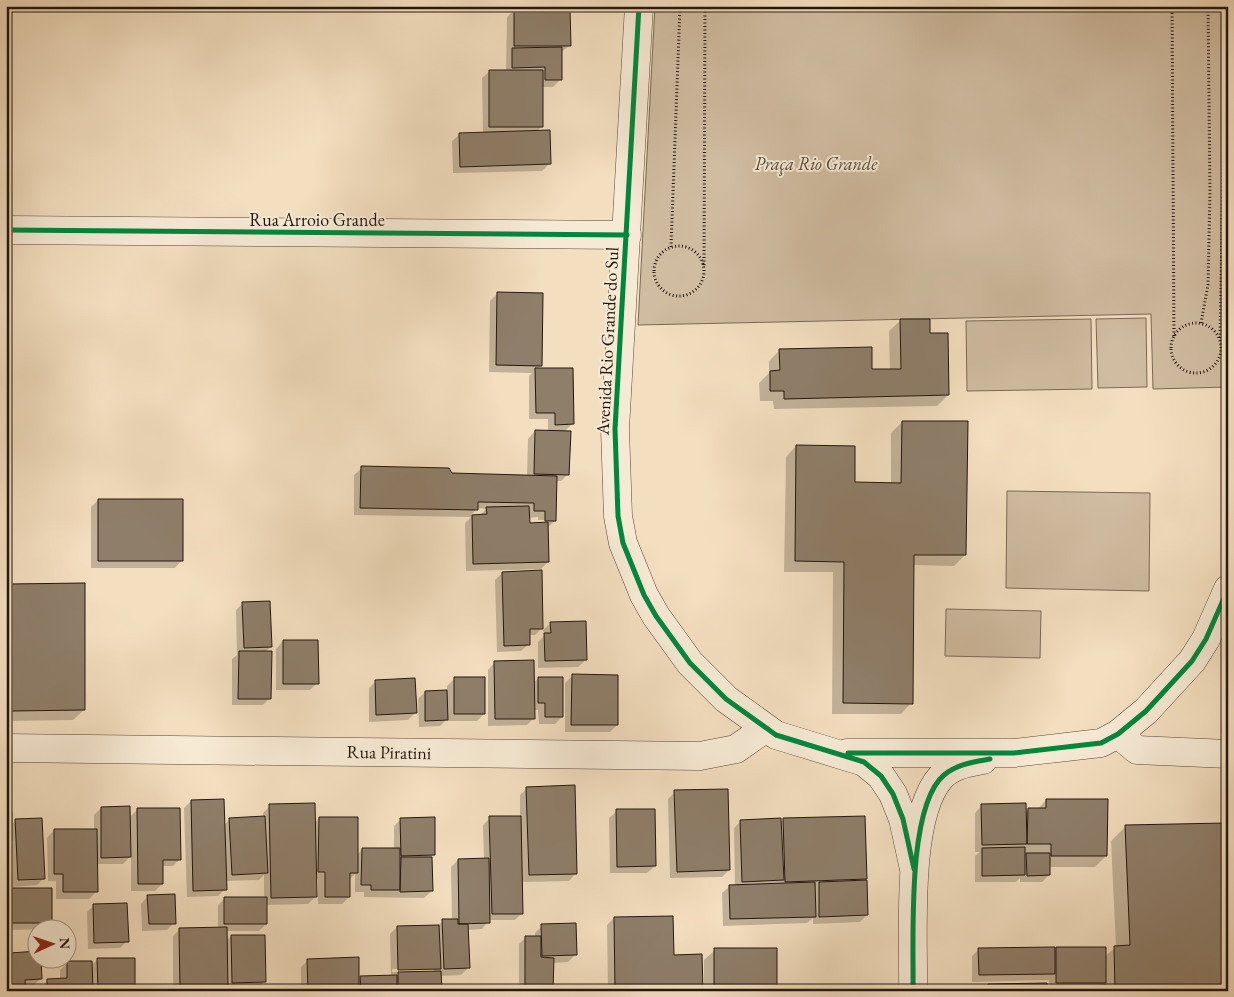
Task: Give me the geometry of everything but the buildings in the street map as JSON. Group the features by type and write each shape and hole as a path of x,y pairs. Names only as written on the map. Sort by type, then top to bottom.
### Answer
{"street":[{"name":"Avenida Rio Grande do Sul","path":"639,6 615,429 618,516 623,543 644,595 672,640 690,663 726,699 766,728 788,739 864,762 881,776 893,794 903,819 914,869"},
{"name":"Rua Arroio Grande","path":"6,230 627,235"},
{"name":"Avenida Rio Grande do Sul","path":"913,991 914,869 926,805 942,776 957,766 1014,754 1092,746 1118,734 1146,711 1192,660 1206,639 1228,589"},
{"name":"Rua Piratini","path":"6,748 700,756 736,749 766,728"},
{"path":"1118,734 1137,750 1228,754"},
{"name":"Avenida Rio Grande do Sul","path":"837,753 1014,754"}],"path":[{"path":"671,247 680,6"},
{"path":"704,265 694,251 680,246 671,247 659,256 654,272 655,280 665,292 681,297 697,290 705,274 705,6"},
{"path":"1172,6 1174,336 1171,344 1174,360 1186,371 1194,373 1211,369 1217,363 1221,354 1226,6"},
{"path":"1201,323 1208,285 1208,6"},
{"path":"1174,336 1185,325 1201,323 1209,325 1220,338"}],"green space":[{"name":"Praça Rio Grande","path":"655,6 1228,6 1228,387 1153,389 1151,314 638,325"},
{"path":"1146,318 1147,387 1098,388 1096,319"},
{"path":"1091,319 1092,389 967,391 966,321"},
{"path":"1007,491 1150,493 1149,591 1006,588"},
{"path":"946,609 1041,611 1040,658 945,656"}],"cycle path":[{"path":"639,6 615,429 618,516 623,543 644,595 656,616 690,663 726,699 776,735 864,762 881,776 893,794 903,819 914,869"},
{"path":"6,230 627,235"},
{"path":"848,753 1014,753 1101,743 1118,734 1146,711 1192,661 1206,639 1228,589"},
{"path":"913,991 913,910 918,845 923,816 932,792 944,775 971,762 990,759"}]}
